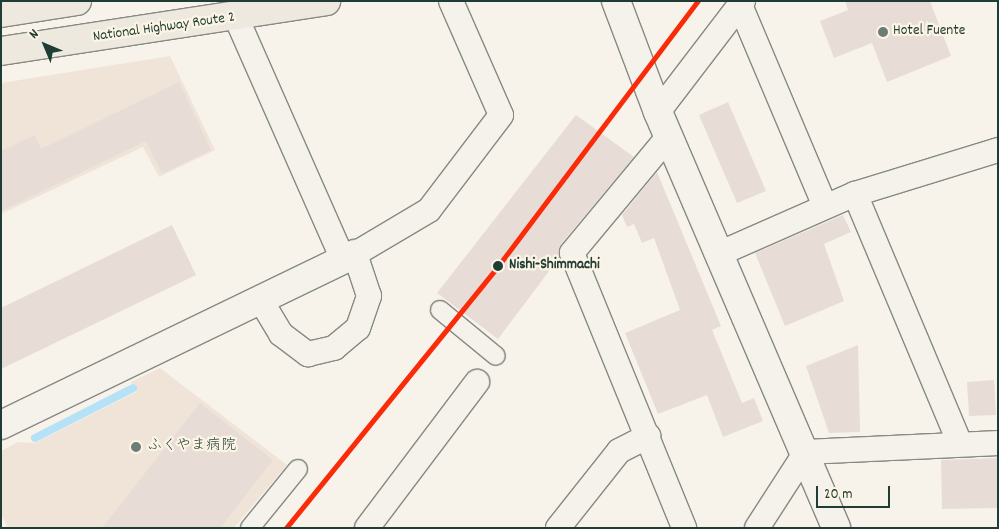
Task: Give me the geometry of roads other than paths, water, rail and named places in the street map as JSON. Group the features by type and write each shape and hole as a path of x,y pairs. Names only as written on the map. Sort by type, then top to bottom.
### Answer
{"highway":[{"path":"1,13 77,1"},
{"name":"National Highway Route 2","path":"1,51 236,17 326,1"}],"street":[{"path":"1,425 349,257 429,210 501,115 451,1"},
{"path":"616,1 664,124 806,452 836,528"},
{"path":"684,528 572,253 664,124 741,3"},
{"path":"741,3 825,206"},
{"path":"236,17 369,296 358,328 334,348 308,354 281,334 260,300"},
{"path":"720,253 855,194 998,150"},
{"path":"855,194 960,444"},
{"path":"440,310 461,320 496,356"},
{"path":"367,528 477,382"},
{"path":"558,528 619,451 648,436"},
{"path":"806,452 998,443"},
{"path":"757,528 806,452"},
{"path":"250,528 298,469"}],"waterway":[{"path":"35,438 133,388"}],"place":[{"name":"Hotel Fuente","path":"883,32"},
{"name":"Nishi-Shimmachi","path":"498,266"},
{"name":"ふくやま病院","path":"136,447"}]}
